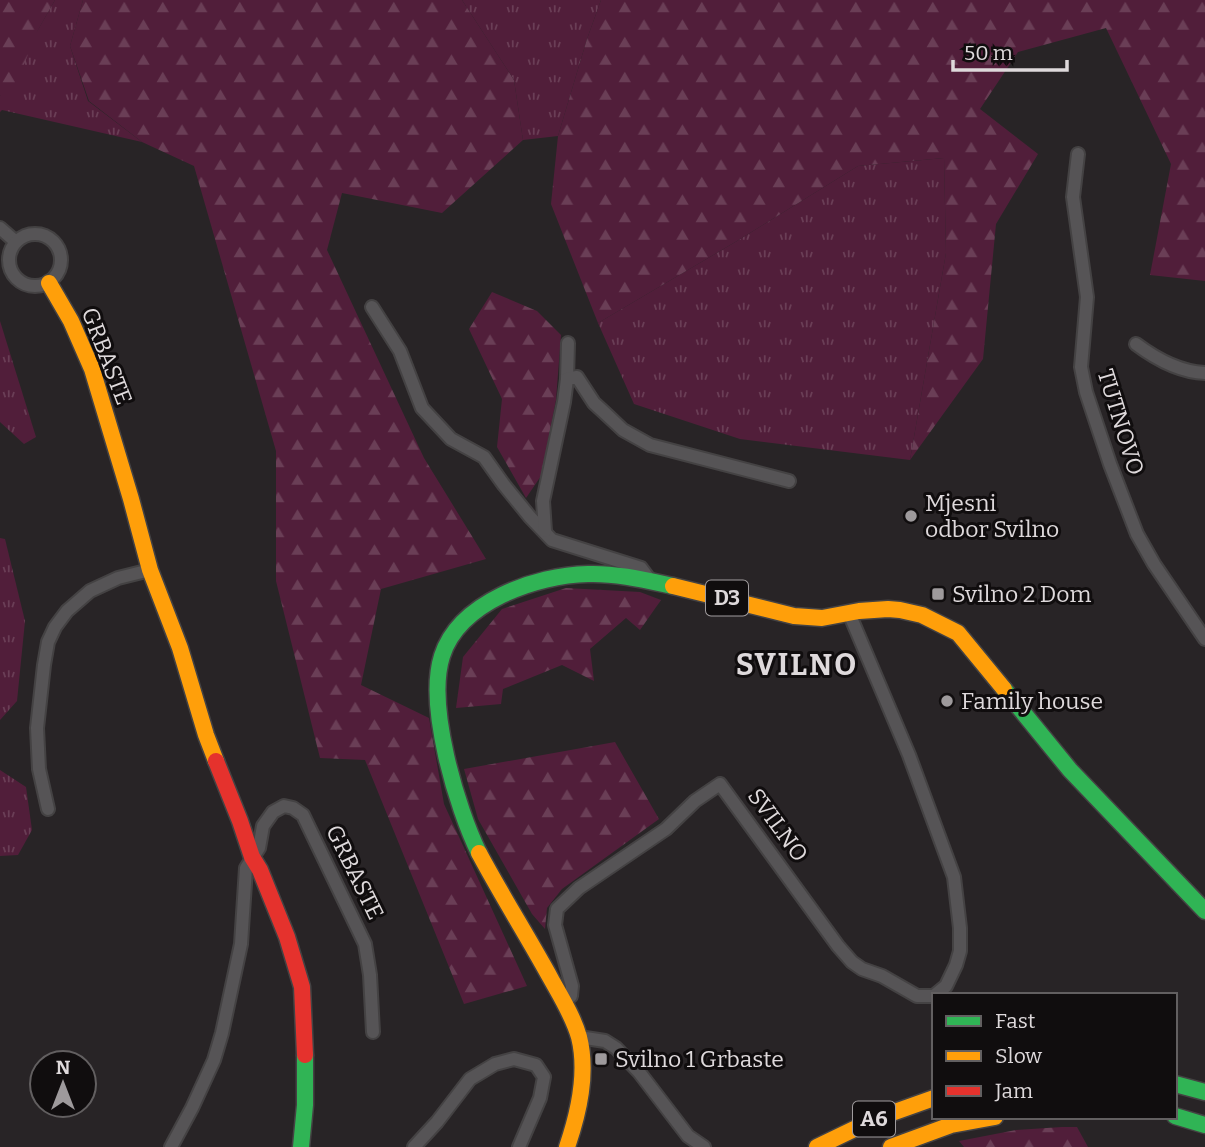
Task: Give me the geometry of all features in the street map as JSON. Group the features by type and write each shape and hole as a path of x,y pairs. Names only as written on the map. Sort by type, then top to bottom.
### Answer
{"main road":[{"name":"GRBASTE","path":"49,283 71,321 92,369 150,570 180,648 206,736 253,857 288,937 302,987 305,1105 301,1147"},
{"name":"SVILNO","path":"567,1147 578,1108 583,1072 579,1037 564,1001 477,850 457,801 445,748 439,704 443,653 458,628 488,602 547,578 585,574 618,575 650,580 794,616 824,619 869,610 903,609 920,613 958,632 1070,769 1205,911"},
{"path":"1177,1085 1205,1092"},
{"name":"A6","path":"817,1147 875,1119 932,1099"},
{"path":"1177,1117 1205,1125"},
{"name":"A6","path":"891,1147 951,1125 984,1119"}],"street":[{"name":"TUTNOVO","path":"1078,154 1073,197 1087,297 1081,367 1086,392 1137,534 1205,639"},
{"path":"0,228 16,242"},
{"path":"32,234 41,234 56,244 62,260 56,277 49,283 33,287 17,280 9,266 11,249 16,242 32,234"},
{"name":"SVILNO","path":"372,307 400,351 422,408 451,439 484,457 530,517 552,540 641,568 650,580"},
{"path":"545,531 543,501 564,402 568,343"},
{"name":"TUTNOVO","path":"1136,344 1181,369 1205,373"},
{"path":"567,379 576,377 594,403 623,430 650,445 789,481"},
{"path":"48,809 39,769 37,728 48,642 67,611 90,591 118,578 150,570"},
{"name":"SVILNO","path":"849,614 909,755 954,877 960,951 946,986 937,993"},
{"name":"SVILNO","path":"564,1001 571,996 572,986 555,925 557,909 579,888 666,829 695,801 720,784 852,962 916,996 932,995"},
{"name":"GRBASTE","path":"171,1147 214,1060 222,1033 241,944 246,868 260,848 263,827 273,812 284,806 303,815 365,944 370,975 373,1032"},
{"path":"579,1037 605,1041 616,1048 639,1072 688,1136 704,1147"},
{"path":"414,1147 470,1079 495,1064 514,1059 536,1065 544,1077 540,1098 519,1147"}],"green space":[{"path":"0,0 55,0 38,30 12,94 0,96"},
{"path":"55,0 83,0 70,46 88,101 142,142 2,110 0,112 0,96"},
{"path":"83,0 462,0 514,80 523,140 442,213 342,193 327,250 424,458 486,559 381,589 361,685 429,718 444,804 527,986 464,1004 365,760 320,758 276,581 276,451 194,166 142,142 89,101 70,46"},
{"path":"462,0 601,0 558,136 523,140 514,80"},
{"path":"601,0 1205,0 1205,281 1150,275 1171,164 1106,28 1018,52 980,109 1038,154 996,224 983,359 910,460 946,253 944,158 858,166 598,323 551,204 558,136"},
{"path":"944,158 946,253 910,460 740,439 634,404 598,323 858,166"},
{"path":"492,292 537,311 561,335 556,400 541,476 526,498 497,447 502,399 469,329"},
{"path":"0,321 36,437 24,444 0,422"},
{"path":"0,538 5,539 25,621 17,701 0,720"},
{"path":"566,588 640,592 661,600 640,630 626,618 590,649 594,681 562,665 503,689 501,704 456,708 463,657 502,609"},
{"path":"615,742 659,819 562,889 547,908 545,929 532,914 478,819 464,769"},
{"path":"0,770 26,787 32,830 18,855 0,856"},
{"path":"1077,1127 1088,1147 964,1147 959,1141 1016,1130"}],"traffic: fast":[{"path":"479,853 453,784 441,728 438,677 442,656 451,637 482,607 523,586 546,580 599,574 673,586"},
{"path":"1004,689 1070,770 1205,911"},
{"path":"301,1147 305,1105 305,1055"},
{"path":"1177,1085 1205,1092"},
{"path":"1177,1117 1205,1125"}],"traffic: slow":[{"path":"49,283 71,321 92,369 150,570 180,648 216,761"},
{"path":"673,586 794,616 822,618 888,609 922,615 958,633 1004,689"},
{"path":"479,853 563,1000 579,1037 583,1064 581,1092 567,1147"},
{"path":"817,1147 875,1119 932,1099"},
{"path":"891,1147 951,1125 984,1119"}],"traffic: jam":[{"path":"216,761 252,857 260,870 287,937 302,987 305,1055"}],"place":[{"name":"Mjesni odbor Svilno","path":"911,516"},
{"name":"Svilno 2 Dom","path":"938,594"},
{"name":"Family house","path":"947,701"},
{"name":"Svilno 1 Grbaste","path":"601,1059"}],"district":[{"name":"SVILNO","path":"797,665"}]}
